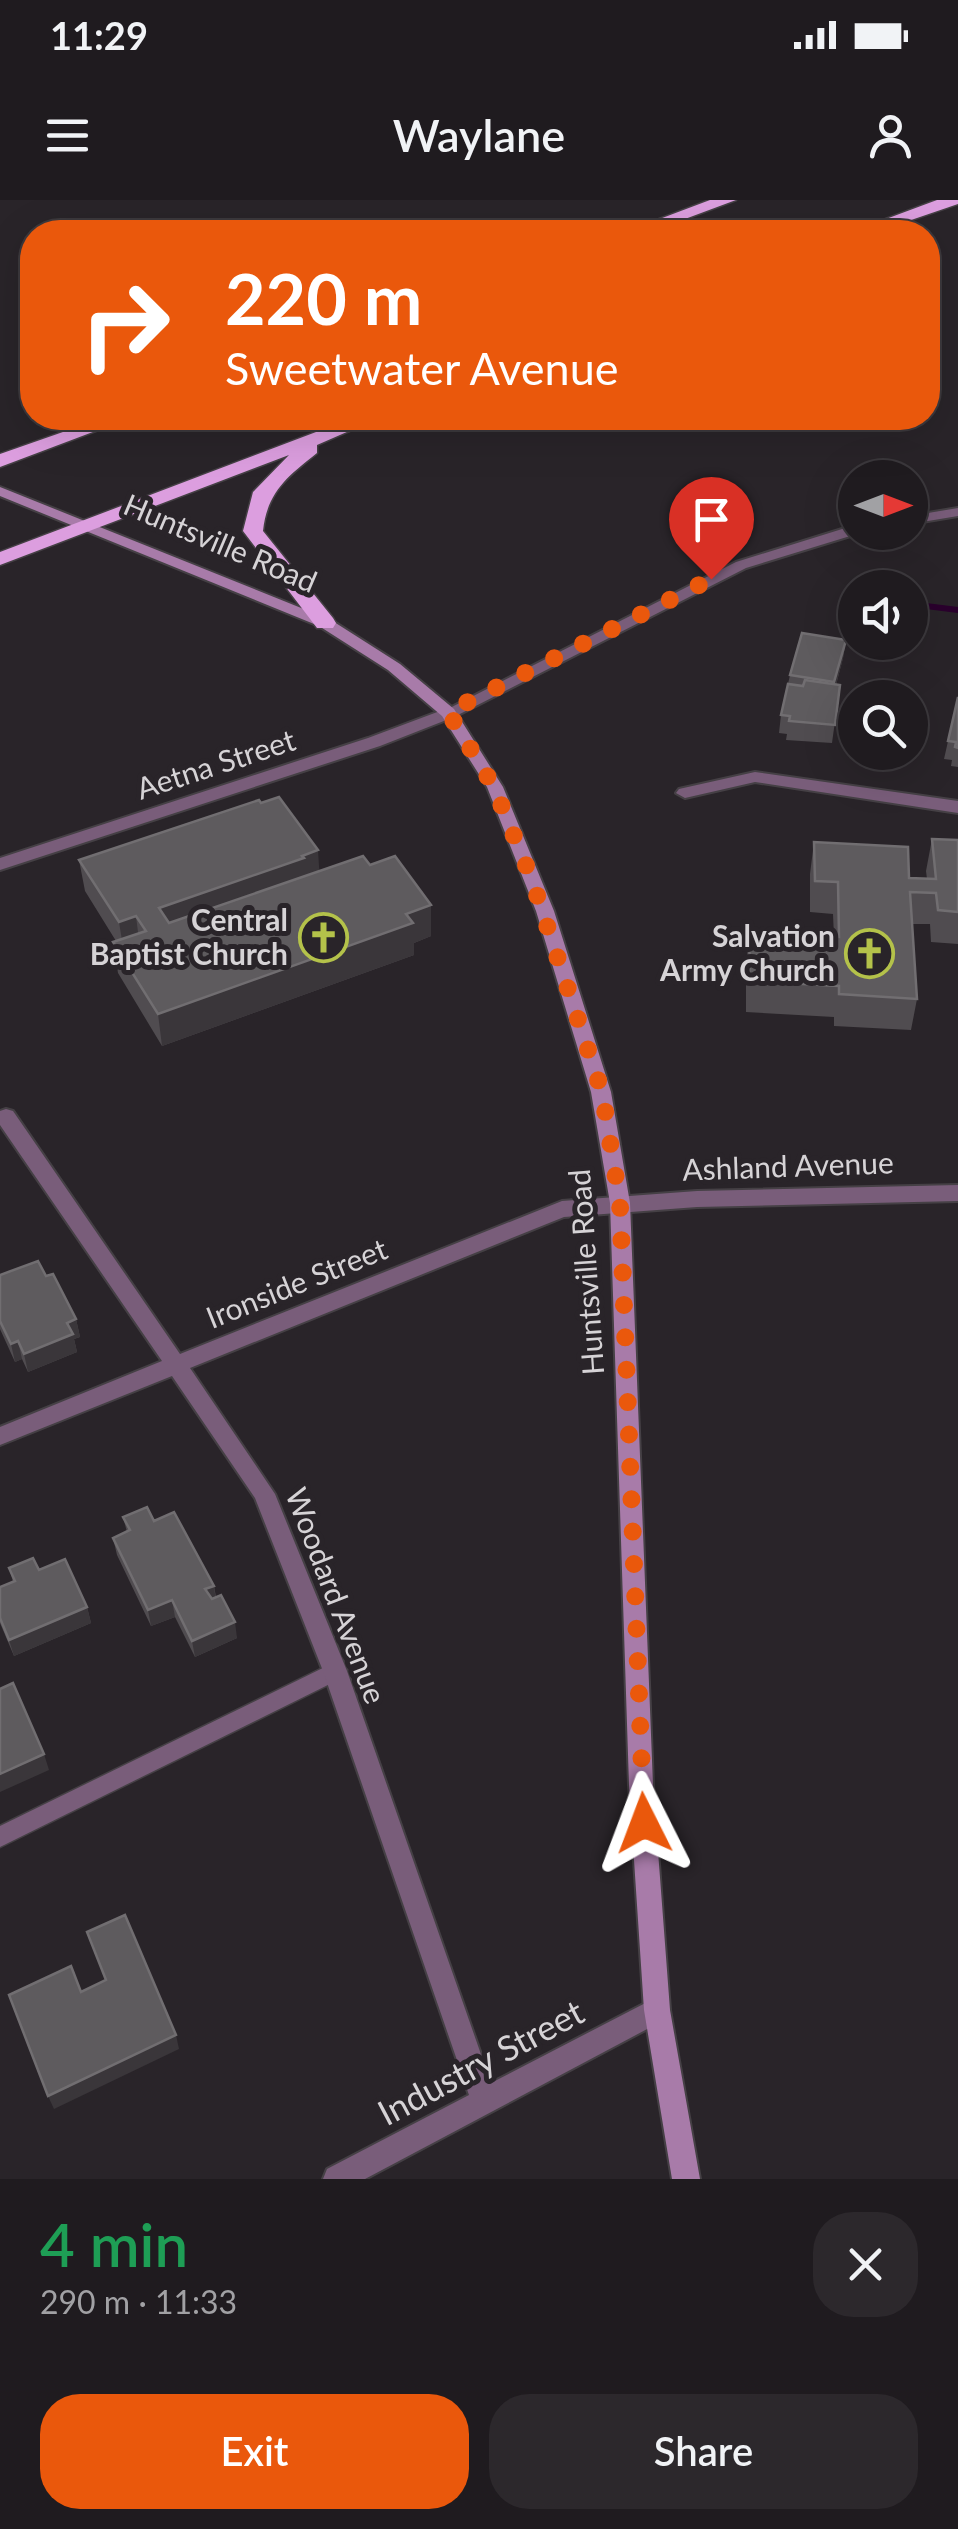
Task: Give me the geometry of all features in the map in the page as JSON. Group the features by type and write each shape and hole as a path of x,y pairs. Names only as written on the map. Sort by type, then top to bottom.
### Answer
{"highway":[{"path":"669,220 727,200"},
{"path":"895,220 954,200"},
{"path":"0,461 87,430"},
{"path":"0,559 338,430"},
{"path":"325,623 253,532 254,503 273,478 330,433"}],"main road":[{"name":"Huntsville Road","path":"0,491 325,623 394,667 448,712 494,787 545,910 602,1092 620,1203 641,1785 657,2010 686,2179"}],"street":[{"path":"928,517 958,512"},
{"name":"Aetna Street","path":"0,864 374,742 501,688 651,607 741,566 838,535"},
{"path":"686,793 755,778 958,807"},
{"name":"Woodard Avenue","path":"0,1118 6,1116 264,1494 334,1672 484,2101"},
{"name":"Ashland Avenue","path":"620,1203 958,1193"},
{"name":"Ironside Street","path":"0,1436 562,1209 620,1203"},
{"name":"Industry Street","path":"337,2179 657,2010"}],"lane":[{"path":"0,1836 334,1672"}],"building":[{"path":"802,633 838,639 840,660 834,682 790,675"},
{"path":"805,680 838,685 835,725 789,721 790,716 781,715 788,684 803,686"},
{"path":"958,697 958,748 956,742 948,741"},
{"name":"Central Baptist Church","path":"279,797 318,850 159,908 169,923 363,856 370,865 395,856 431,905 406,914 413,923 158,1014 113,942 146,931 136,916 119,922 79,860 259,800 261,803"},
{"path":"932,839 958,840 958,912 938,910 936,893 910,892 917,999 839,994 839,986 749,981 750,932 839,937 838,882 815,881 814,842 908,847 909,878 936,879"},
{"path":"38,1261 46,1276 53,1274 76,1319 67,1323 73,1334 24,1354 18,1341 11,1344 0,1321 0,1275"},
{"path":"147,1507 154,1521 174,1512 214,1586 205,1589 212,1599 221,1595 235,1622 192,1641 172,1600 148,1610 113,1538 130,1530 123,1517"},
{"path":"33,1558 39,1570 65,1559 87,1607 9,1640 0,1618 0,1587 15,1581 9,1568"},
{"path":"13,1683 44,1754 0,1774 0,1689"},
{"path":"125,1915 176,2035 48,2096 9,1995 71,1966 81,1992 106,1980 87,1932"}],"waterway":[{"path":"928,606 958,610"}],"place":[{"name":"Central Baptist Church","path":"323,938"},
{"name":"Salvation Army Church","path":"870,954"}],"route":[{"path":"644,1823 620,1203 602,1092 545,910 494,787 448,712 711,579"}]}
